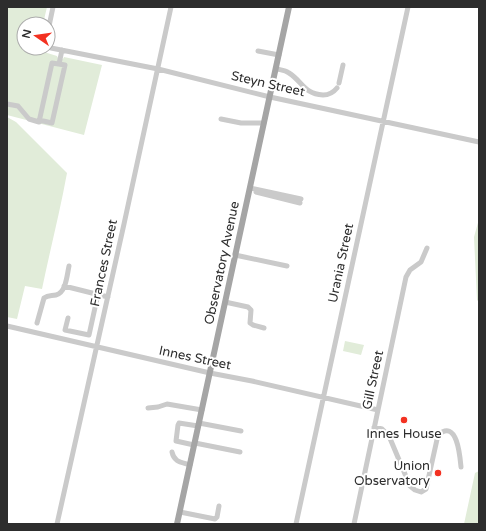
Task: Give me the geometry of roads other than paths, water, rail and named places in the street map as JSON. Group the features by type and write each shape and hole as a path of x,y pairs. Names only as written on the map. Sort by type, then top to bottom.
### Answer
{"main road":[{"name":"Observatory Avenue","path":"178,524 235,255 277,69 289,7"}],"street":[{"name":"Frances Street","path":"57,524 171,7"},
{"name":"Urania Street","path":"296,524 408,7"},
{"name":"Steyn Street","path":"56,48 158,69 270,97 479,142"},
{"path":"59,64 62,50"},
{"path":"258,51 279,55"},
{"path":"7,104 18,106 29,119 39,122 39,120 52,123 65,66 52,63 39,120"},
{"path":"277,69 289,72 306,89 313,93 326,95 334,92 338,86 343,65"},
{"path":"221,119 241,123 264,123"},
{"path":"250,189 301,201"},
{"name":"Gill Street","path":"354,524 406,277 410,270 421,262 428,248"},
{"path":"235,255 287,266"},
{"path":"37,324 44,298 46,296 58,294 64,286 69,266"},
{"path":"64,286 108,297"},
{"path":"68,318 65,330 89,335 98,294"},
{"path":"225,302 248,307 251,310 250,323 264,328"},
{"name":"Innes Street","path":"7,326 378,410"},
{"path":"148,408 167,404 202,410"},
{"path":"240,452 176,441 179,423 241,432"},
{"path":"374,427 382,429 389,436 410,486 415,490 421,492 426,489 438,435 441,432 447,430 454,434 460,452 461,467"},
{"path":"172,452 173,458 190,465"},
{"path":"180,512 215,519 217,517 219,506"}],"place":[{"name":"Innes House","path":"404,420"},
{"name":"Union Observatory","path":"438,473"}]}
